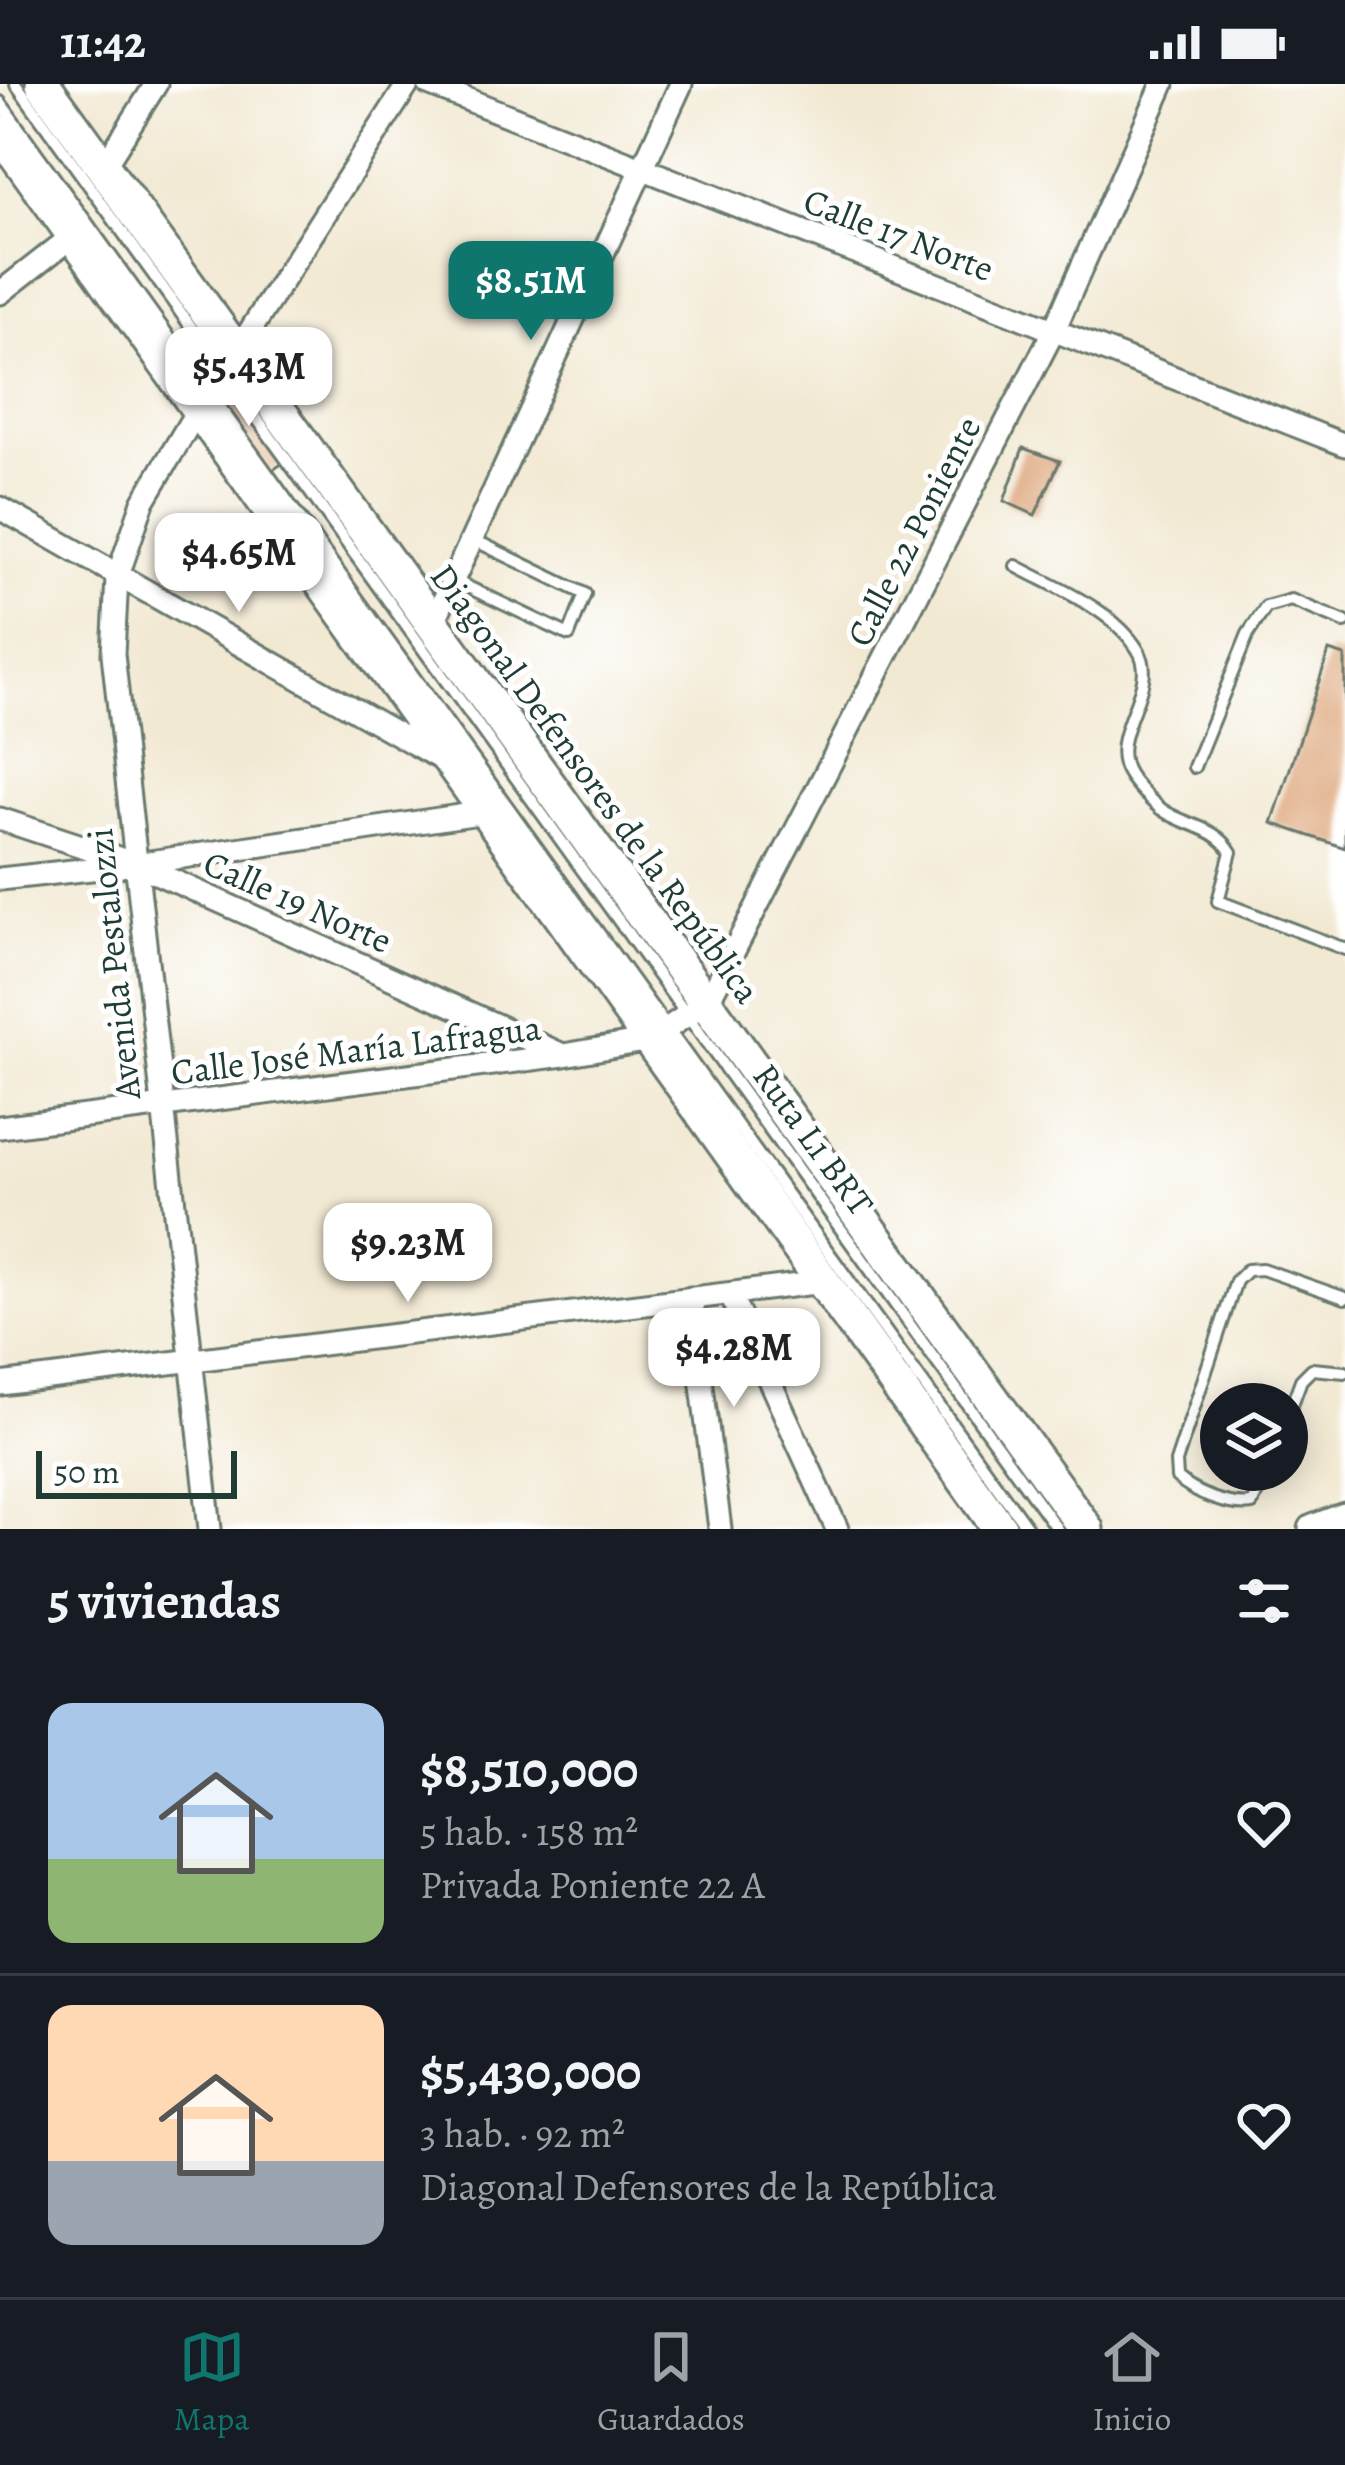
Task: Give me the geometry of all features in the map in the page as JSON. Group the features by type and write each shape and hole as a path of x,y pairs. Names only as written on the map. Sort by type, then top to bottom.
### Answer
{"main road":[{"name":"Diagonal Defensores de la República","path":"43,84 432,626 698,1008 1086,1529"},
{"path":"0,132 486,812 659,1034 823,1282 1000,1529"}],"street":[{"path":"103,168 156,84"},
{"path":"236,353 409,84"},
{"name":"Calle 17 Norte","path":"428,84 1345,445"},
{"path":"432,626 681,84"},
{"name":"Calle 22 Poniente","path":"698,1008 1054,330 1162,84"},
{"path":"0,293 74,235"},
{"name":"Avenida Pestalozzi","path":"198,409 143,502 117,578 113,654 210,1529"},
{"path":"0,508 454,766"},
{"path":"0,879 136,864 486,812"},
{"name":"Calle 19 Norte","path":"0,819 136,864 564,1055"},
{"name":"Calle José María Lafragua","path":"0,1127 564,1055 659,1034 698,1008"},
{"path":"0,1384 823,1282"},
{"path":"730,1294 837,1529"},
{"path":"691,1298 720,1529"},
{"path":"1313,1529 1345,1517"}],"lane":[{"name":"Ruta L1 BRT","path":"16,84 698,1008 1057,1529"},
{"name":"Ruta L1 BRT","path":"0,102 659,1034 1028,1529"},
{"path":"454,580 569,635 585,594 472,539"},
{"path":"1016,566 1112,621 1139,650 1145,666 1121,751 1127,773 1162,810 1223,838 1231,852 1219,901 1345,949"},
{"path":"1193,767 1248,634 1266,607 1291,600 1345,622"},
{"path":"1202,1383 1236,1281 1247,1270 1262,1269 1345,1298"},
{"path":"1300,1383 1312,1369 1345,1372"},
{"path":"1200,1388 1175,1462 1177,1478 1188,1488 1238,1505 1252,1504 1258,1491"}],"building":[{"path":"229,386 283,463 270,472 216,395"},
{"path":"1023,448 1060,461 1035,515 1004,501"},
{"path":"1329,651 1345,656 1345,848 1272,823"}]}
